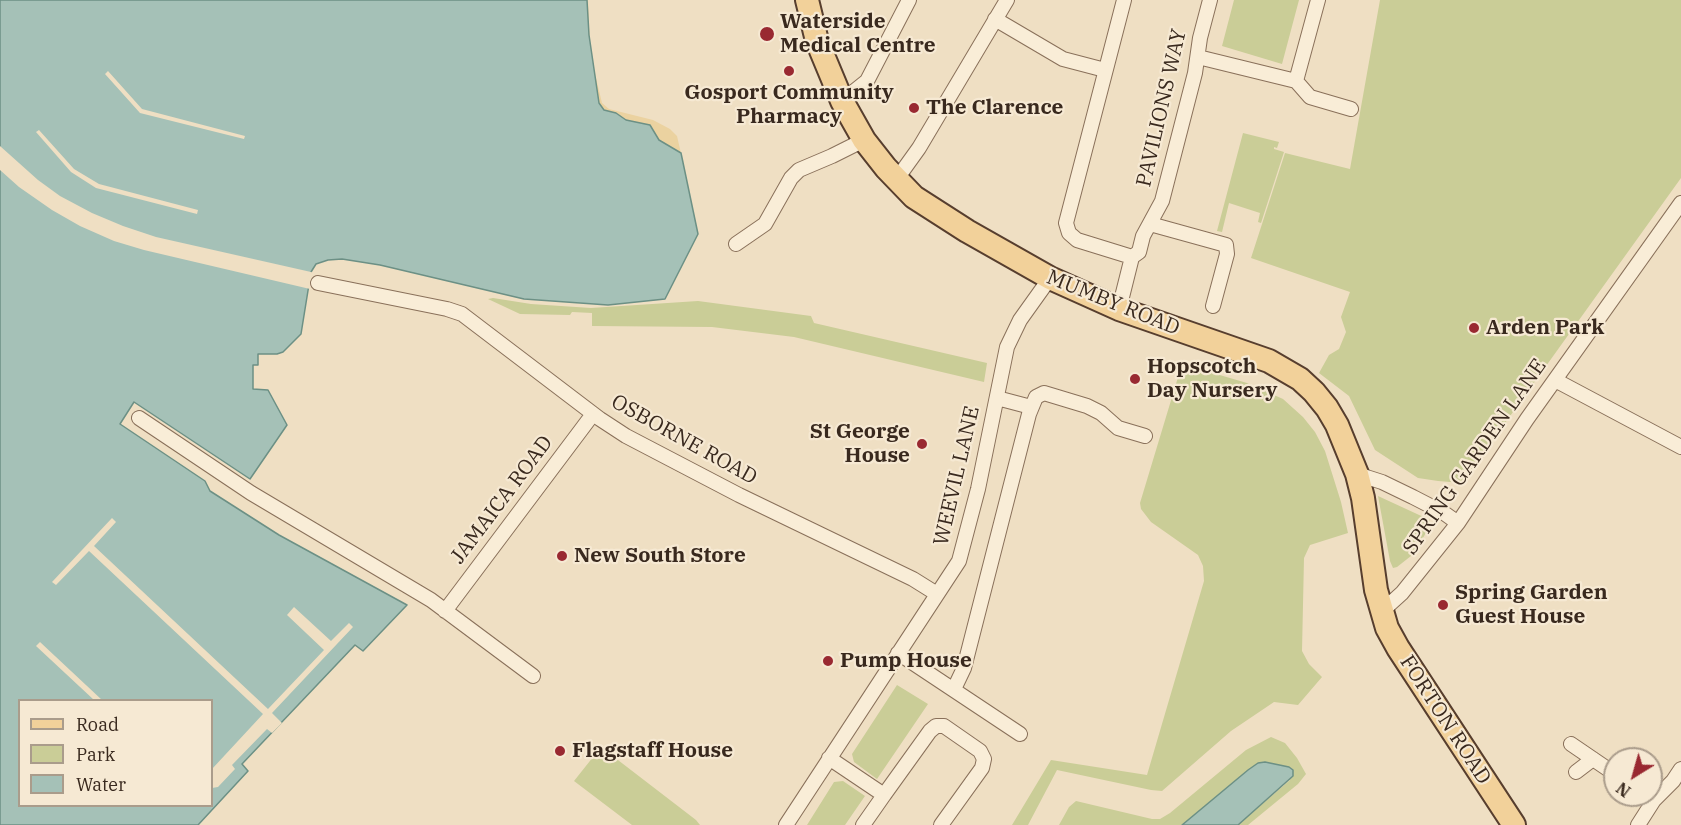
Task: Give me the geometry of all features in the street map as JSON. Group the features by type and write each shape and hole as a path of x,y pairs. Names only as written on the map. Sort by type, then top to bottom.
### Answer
{"main road":[{"name":"MUMBY ROAD","path":"807,0 817,41 842,101 864,140 896,180 914,197 1050,278 1119,309 1269,361 1300,379 1327,408 1337,425 1357,474 1381,612"},
{"name":"FORTON ROAD","path":"1381,612 1398,648 1514,825"}],"street":[{"path":"842,101 867,81 909,0"},
{"path":"896,180 919,148 1007,0"},
{"path":"1124,0 1067,213 1066,226 1069,233 1084,243 1132,257"},
{"name":"PAVILIONS WAY","path":"1119,309 1132,257 1139,252 1143,236 1161,205 1210,0"},
{"path":"1296,81 1318,0"},
{"path":"995,19 1062,59 1105,70"},
{"path":"1198,57 1296,81 1311,97 1351,109"},
{"path":"736,244 765,224 791,178 798,170 842,152 864,140"},
{"name":"SPRING GARDEN LANE","path":"1381,612 1402,593 1458,523 1555,380 1681,203"},
{"path":"1150,224 1226,245 1227,254 1214,306"},
{"name":"WEEVIL LANE","path":"786,825 959,561 964,550 1003,361 1011,336 1050,278"},
{"name":"OSBORNE ROAD","path":"318,283 462,314 620,433 908,577 937,594"},
{"path":"1555,380 1681,447"},
{"path":"954,689 964,668 1031,407 1040,394 1091,407 1118,428 1145,436"},
{"path":"997,398 1031,407"},
{"name":"JAMAICA ROAD","path":"445,611 593,414"},
{"path":"139,418 251,493 418,592 532,676"},
{"path":"1357,474 1382,482 1413,497 1458,523"},
{"path":"898,653 1020,734"},
{"path":"863,825 930,731 936,726 944,726 980,751 984,759 981,768 941,825"},
{"path":"1571,744 1603,766"},
{"path":"829,758 884,795"},
{"path":"1576,772 1593,759"},
{"path":"1663,788 1673,781 1681,769"},
{"path":"1638,825 1646,807"}],"green space":[{"path":"1234,0 1299,0 1282,64 1222,46"},
{"path":"1380,0 1681,0 1681,178 1462,483 1418,478 1375,450 1349,396 1319,373 1329,355 1339,349 1346,332 1341,317 1350,292 1251,258 1285,153 1350,169"},
{"path":"1243,133 1279,142 1277,148 1274,147 1274,149 1284,152 1261,223 1258,222 1260,213 1229,203 1222,232 1217,231"},
{"path":"488,299 531,304 591,308 698,301 811,316 814,323 987,363 984,382 794,337 712,327 592,326 592,313 520,314"},
{"path":"1182,364 1247,383 1283,399 1303,417 1315,432 1325,451 1348,533 1310,545 1304,558 1302,651 1309,664 1322,677 1298,705 1274,702 1231,731 1162,791 1057,770 1028,825 1012,825 1051,760 1147,775 1204,581 1203,566 1198,555 1151,522 1141,509 1140,503"},
{"path":"1378,496 1430,520 1429,527 1411,556 1393,568 1390,561"},
{"path":"897,685 928,704 877,779 854,762 852,754"},
{"path":"1271,737 1285,743 1306,774 1298,784 1248,825 1238,825 1290,780 1248,770 1182,825 1059,825 1069,807 1076,801 1160,819 1246,750"},
{"path":"601,747 700,825 632,825 574,781"},
{"path":"843,781 865,796 845,825 807,825 834,782"}],"sand":[{"path":"580,0 588,0 590,53 602,103 609,109 653,120 670,129 677,136 683,162 600,108 597,103"}],"water":[{"path":"0,0 587,0 589,35 599,103 604,110 616,113 626,120 650,125 659,140 681,153 698,234 665,299 608,305 524,299 380,265 342,259 328,260 316,264 311,272 301,334 283,352 258,354 258,365 253,365 253,389 268,390 287,425 250,479 134,402 120,424 205,481 210,491 279,535 407,605 363,651 355,645 242,764 248,771 198,825 0,825"},
{"path":"1265,762 1289,767 1293,770 1293,776 1238,825 1182,825 1248,770 1258,763"}],"pier":[{"path":"108,71 142,109 245,136 244,139 140,113 105,74"},
{"path":"39,130 74,169 99,184 198,210 197,214 96,188 71,172 36,132"},
{"path":"0,146 38,180 60,196 92,213 156,237 314,273 310,289 144,250 114,241 80,226 19,187 0,170"},
{"path":"112,518 116,522 94,546 268,709 324,650 287,615 294,607 331,641 349,623 353,627 272,713 282,723 272,733 267,729 232,765 235,769 218,787 213,788 213,768 263,714 89,551 56,585 52,582"},
{"path":"40,642 101,699 93,699 36,646"}],"place":[{"name":"Waterside Medical Centre","path":"767,34"},
{"name":"Gosport Community Pharmacy","path":"789,71"},
{"name":"The Clarence","path":"914,108"},
{"name":"Arden Park","path":"1474,328"},
{"name":"Hopscotch Day Nursery","path":"1135,379"},
{"name":"St George House","path":"922,444"},
{"name":"New South Store","path":"562,556"},
{"name":"Spring Garden Guest House","path":"1443,605"},
{"name":"Pump House","path":"828,661"},
{"name":"Flagstaff House","path":"560,751"}]}
